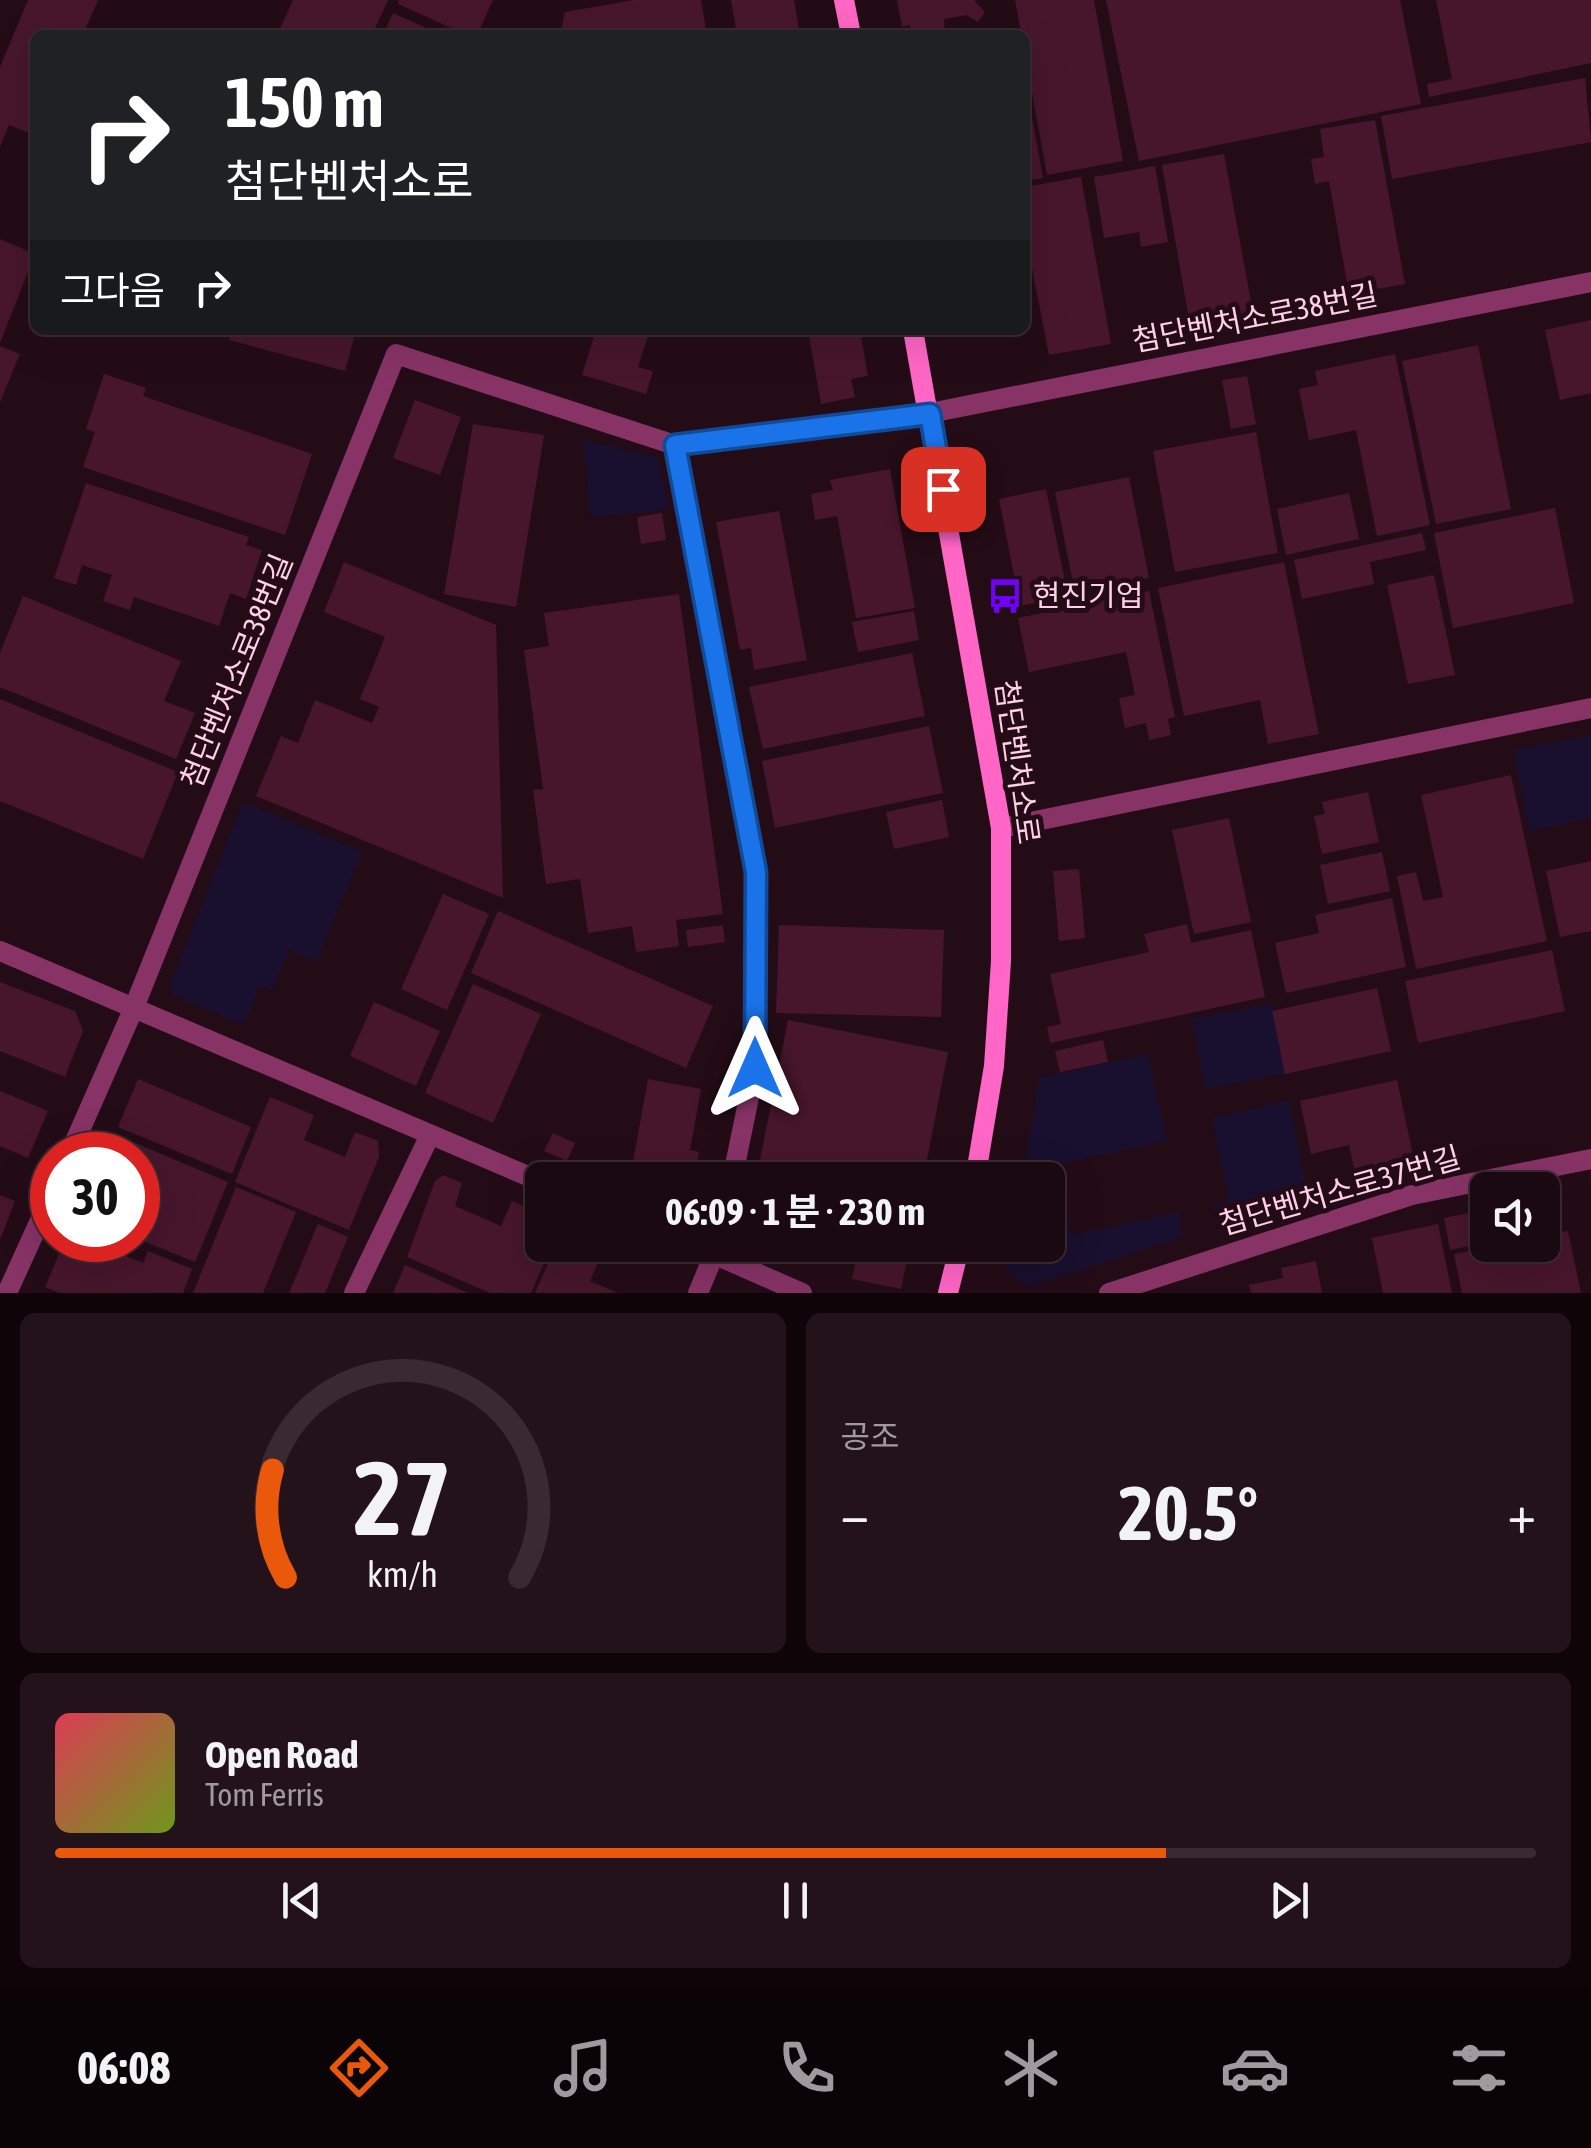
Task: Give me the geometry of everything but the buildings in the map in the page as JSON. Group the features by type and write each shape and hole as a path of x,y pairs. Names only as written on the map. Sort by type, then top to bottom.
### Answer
{"street":[{"path":"844,0 850,30"},
{"name":"첨단벤처소로38번길","path":"930,414 1591,282"},
{"name":"첨단벤처소로","path":"913,335 1001,828 1001,961 994,1066 978,1162"},
{"name":"첨단벤처소로38번길","path":"80,1132 133,1010 396,354 675,445"},
{"path":"736,1162 755,1068 756,872 675,445 930,414"},
{"path":"1001,828 1591,708"},
{"path":"0,951 525,1175"},
{"path":"354,1293 430,1135"},
{"name":"첨단벤처소로37번길","path":"1109,1293 1412,1195 1591,1158"},
{"path":"7,1293 30,1242"},
{"path":"698,1293 712,1262"},
{"path":"741,1262 802,1293"},
{"path":"948,1293 956,1262"}],"shaded area":[{"path":"583,440 657,457 669,509 591,518"},
{"path":"1591,735 1591,818 1530,831 1513,750"},
{"path":"243,802 362,852 316,962 289,950 272,990 260,985 244,1025 175,996 170,986"},
{"path":"1271,1004 1285,1074 1206,1089 1191,1019"},
{"path":"1148,1054 1167,1141 1065,1163 1026,1162 1039,1078"},
{"path":"1288,1100 1308,1195 1218,1225 1212,1205 1229,1201 1212,1118"},
{"path":"1065,1207 1071,1235 1178,1212 1182,1237 1026,1288 1003,1264 1065,1262"}],"place":[{"name":"현진기업","path":"1005,596"}],"route":[{"path":"755,1068 756,872 675,445 930,414 943,489"}]}
